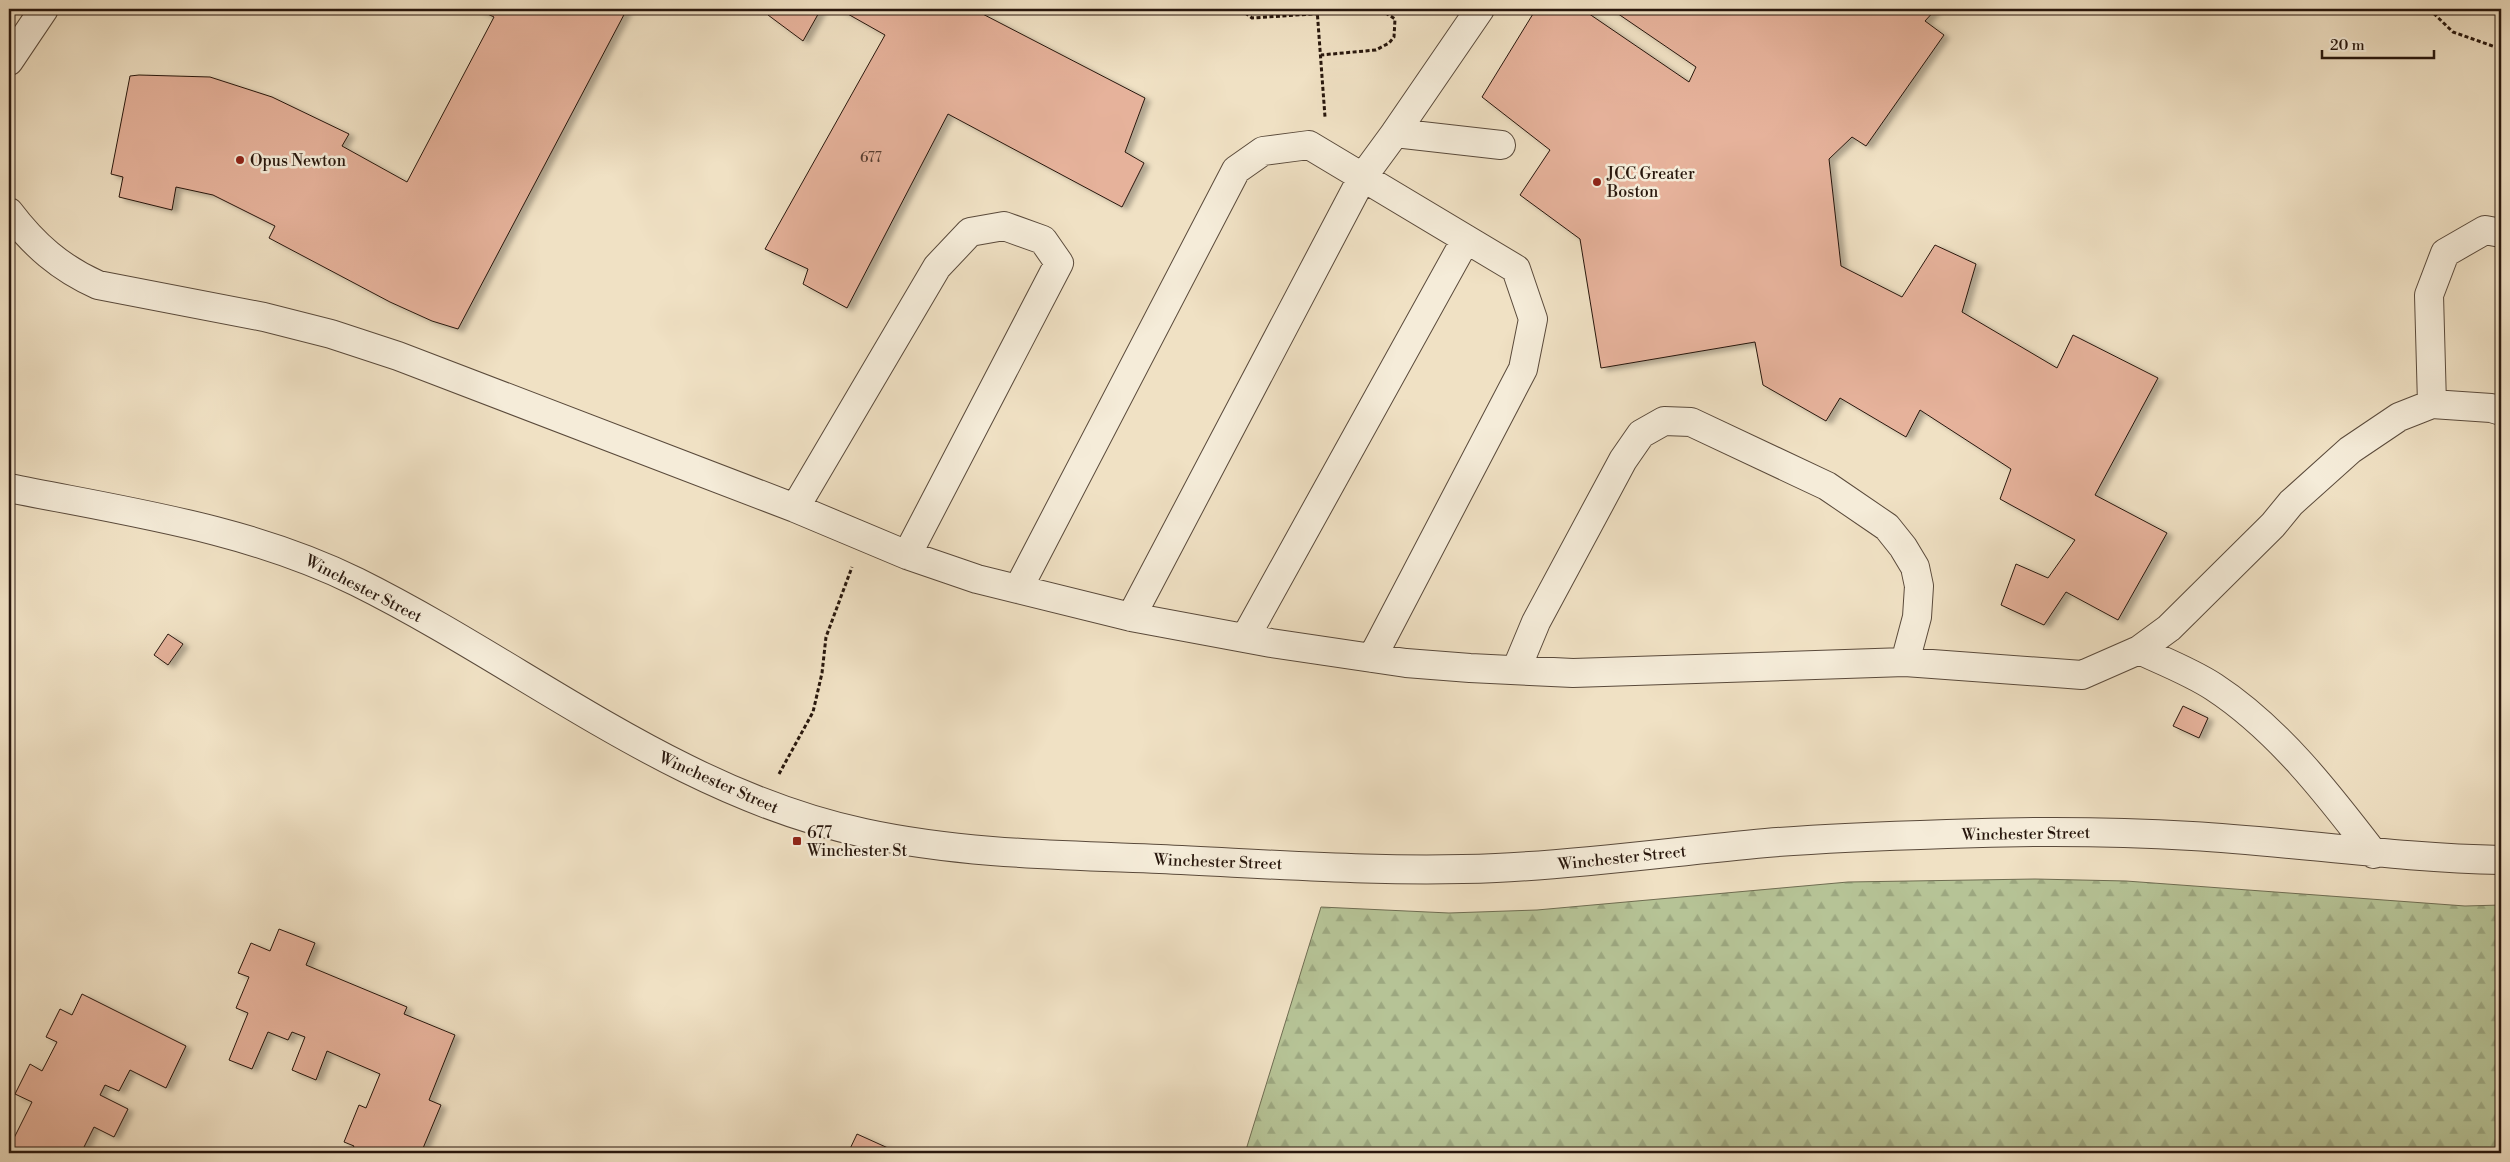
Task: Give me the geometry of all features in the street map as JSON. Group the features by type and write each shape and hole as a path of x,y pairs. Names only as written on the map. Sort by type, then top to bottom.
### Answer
{"street":[{"path":"9,61 44,9"},
{"path":"1131,617 1362,178 1480,9"},
{"path":"1395,133 1501,145"},
{"path":"1018,589 1236,170 1263,151 1309,145 1516,269 1533,319 1523,369 1372,658"},
{"path":"9,212 28,238 48,256 74,274 98,285 264,317 331,334 398,356 795,508 907,555 977,579 1131,617 1245,638 1372,658 1470,668 1573,672 1905,662 2082,675 2139,650 2168,628 2272,525 2290,503 2350,450 2398,417 2432,404 2491,408 2501,411"},
{"path":"795,508 936,266 970,232 1004,226 1043,240 1059,263 907,555"},
{"path":"2432,404 2429,295 2444,254 2486,230 2501,233"},
{"path":"1245,638 1466,239"},
{"path":"1516,670 1536,622 1623,460 1641,434 1664,421 1691,422 1828,486 1887,527 1903,547 1915,568 1919,586 1917,617 1905,662"},
{"name":"Winchester Street","path":"9,488 225,533 260,542 315,562 406,608 622,735 695,774 763,804 856,832 921,844 1066,855 1414,869 1526,867 1780,842 2028,832 2198,836 2374,854 2501,860"},
{"path":"2139,650 2181,668 2215,688 2272,734 2341,811 2374,854"}],"path":[{"path":"1240,9 1252,18 1382,10 1395,19 1396,28 1389,43 1376,50 1321,55"},
{"path":"1318,9 1326,139 1325,155"},
{"path":"2429,9 2453,32 2501,48"},
{"path":"763,804 813,712 822,673 826,637 864,536"}],"green space":[{"path":"2035,879 2126,881 2465,906 2501,905 2501,1153 1245,1153 1321,907 1449,913 1537,910 1848,882"}],"building":[{"name":"Opus Newton","path":"477,9 627,9 458,329 432,321 390,302 269,238 275,226 213,195 176,187 172,210 119,197 123,177 111,174 130,76 139,75 210,77 272,97 349,134 342,146 407,182 494,17"},
{"path":"771,9 821,9 803,41 768,15"},
{"path":"839,9 973,9 1145,98 1125,152 1144,163 1122,207 948,114 847,308 803,284 808,269 765,249 885,35"},
{"name":"JCC Greater Boston","path":"1536,9 1582,9 1689,82 1696,67 1611,9 1936,9 1925,21 1944,35 1866,146 1852,137 1829,159 1841,266 1902,297 1935,245 1976,264 1962,312 2057,368 2073,335 2158,378 2095,495 2167,533 2118,620 2066,592 2044,625 2001,605 2016,564 2048,578 2075,540 2000,499 2011,469 1920,410 1906,437 1840,398 1826,421 1763,385 1755,342 1601,368 1580,239 1520,195 1550,150 1482,97"},
{"path":"168,634 183,644 168,665 154,655"},
{"path":"2183,706 2208,718 2199,738 2173,726"},
{"path":"279,929 315,943 306,965 407,1007 404,1014 455,1035 429,1100 441,1105 421,1153 350,1153 354,1146 344,1142 359,1105 366,1108 380,1074 327,1051 316,1080 292,1070 305,1037 292,1032 288,1040 268,1032 252,1069 229,1060 248,1013 236,1008 249,977 238,973 251,943 270,951"},
{"path":"82,994 186,1046 166,1088 130,1070 119,1091 105,1085 100,1095 128,1109 114,1137 94,1127 81,1153 9,1153 9,1148 32,1102 15,1094 30,1064 42,1071 57,1042 46,1037 60,1009 72,1015"},
{"path":"857,1134 899,1153 848,1153"}],"place":[{"name":"Opus Newton","path":"240,160"},
{"name":"JCC Greater Boston","path":"1597,182"},
{"name":"677 Winchester St","path":"797,841"}]}
